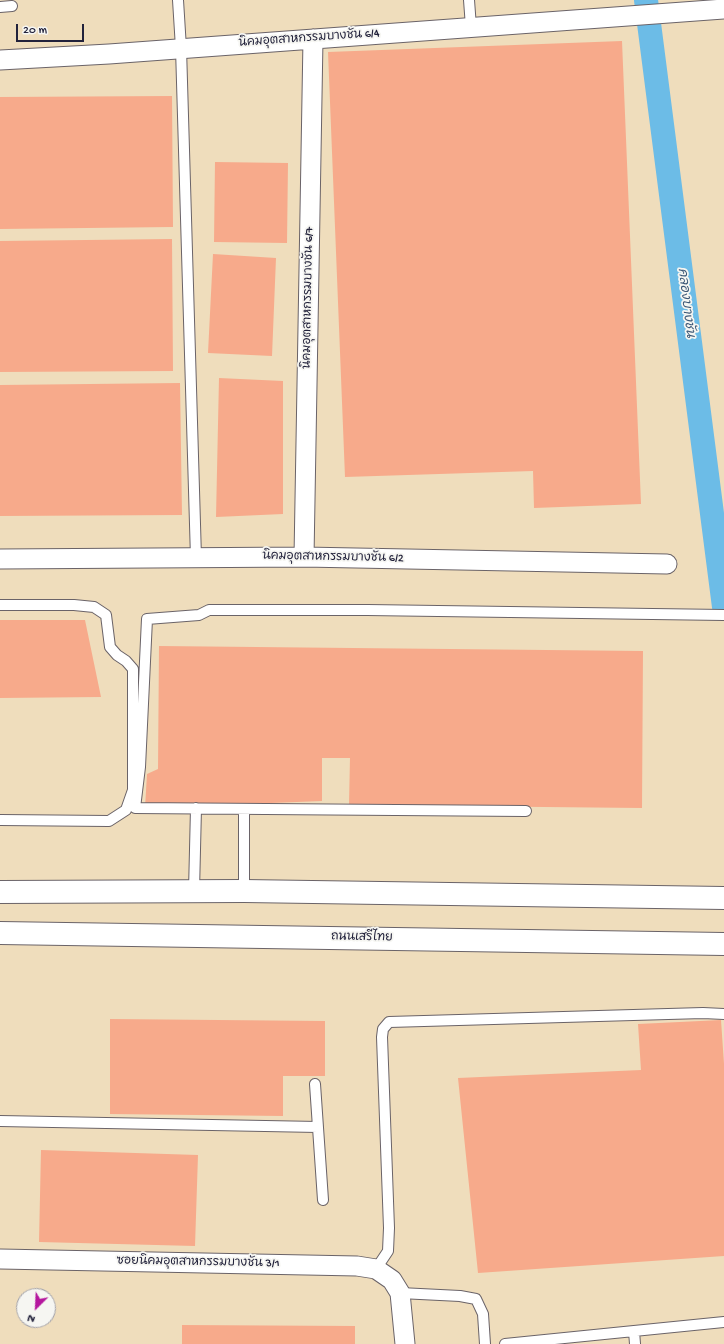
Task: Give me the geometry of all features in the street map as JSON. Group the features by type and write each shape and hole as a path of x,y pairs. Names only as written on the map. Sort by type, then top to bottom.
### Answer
{"main road":[{"path":"0,892 244,892 721,898"},
{"name":"ถนนเสรีไทย","path":"0,933 723,944"}],"street":[{"name":"นิคมอุตสาหกรรมบางชัน 6/4","path":"0,60 724,9"},
{"name":"นิคมอุตสาหกรรมบางชัน 6/7","path":"304,557 314,39"},
{"name":"นิคมอุตสาหกรรมบางชัน 6/2","path":"0,559 304,557 667,564"},
{"name":"ซอยนิคมอุตสาหกรรมบางชัน 3/1","path":"0,1259 357,1266 376,1270 396,1286"},
{"path":"396,1286 405,1344"}],"lane":[{"path":"178,0 182,48 196,558"},
{"path":"469,0 471,27"},
{"path":"0,7 12,6"},
{"path":"0,605 74,605 94,607 106,615 110,647 133,669 133,790 126,810 109,821 0,820"},
{"path":"526,810 135,808 140,767 147,619 199,615 209,610 367,610 724,615"},
{"path":"194,892 196,808"},
{"path":"244,809 244,892"},
{"path":"376,1270 388,1251 389,1228 382,1037 383,1029 389,1022 704,1012 724,1014"},
{"path":"315,1084 323,1200"},
{"path":"0,1121 318,1127"},
{"path":"396,1286 476,1299 483,1314 485,1344"},
{"path":"505,1344 724,1322"},
{"path":"634,1331 635,1344"}],"building":[{"path":"622,41 641,504 534,508 533,471 345,477 328,52"},
{"path":"172,96 173,227 0,229 0,97"},
{"path":"215,162 288,163 287,243 214,242"},
{"path":"172,239 173,371 0,372 0,241"},
{"path":"213,254 276,258 272,356 208,353"},
{"path":"219,378 283,381 283,514 216,517"},
{"path":"180,383 182,515 0,516 0,385"},
{"path":"0,620 85,620 101,697 0,698"},
{"path":"159,646 643,651 642,808 349,805 350,758 322,758 322,801 145,808 147,774 158,769"},
{"path":"110,1019 325,1021 325,1076 283,1076 283,1116 110,1114"},
{"path":"721,1020 724,1064 724,1256 478,1273 458,1078 641,1070 638,1024"},
{"path":"41,1150 198,1155 195,1246 39,1242"},
{"path":"182,1325 355,1326 355,1344 182,1344"}],"waterway":[{"name":"คลองบางชัน","path":"646,0 724,607"}]}
